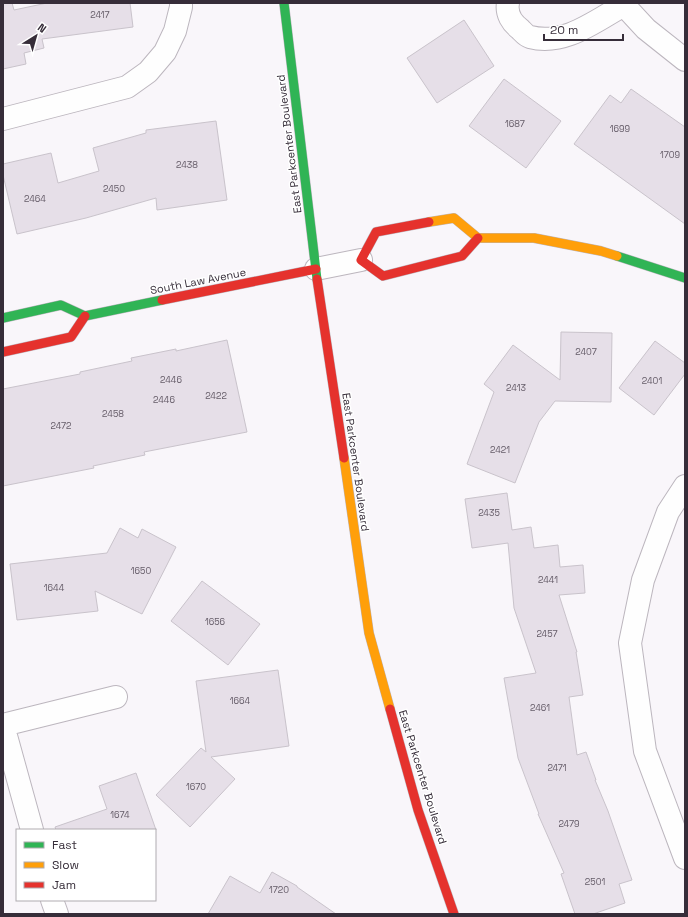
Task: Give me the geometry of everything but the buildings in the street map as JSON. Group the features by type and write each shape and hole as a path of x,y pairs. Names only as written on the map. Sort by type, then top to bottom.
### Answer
{"main road":[{"name":"East Parkcenter Boulevard","path":"284,3 316,269 369,633 418,810 454,914"},
{"path":"478,238 462,256 383,276 361,260 376,232 454,218 478,238 534,238 579,246 601,251 685,278"},
{"name":"South Law Avenue","path":"85,316 316,269"},
{"path":"3,318 61,305 85,316 71,337 3,352"}],"street":[{"path":"3,119 128,87 148,72 165,52 175,31 181,3"},
{"path":"508,3 507,9 513,24 529,36 554,39 578,32 623,4 646,29 685,60"},
{"path":"316,269 361,260"},
{"path":"685,486 668,512 643,580 630,643 645,751 685,858"},
{"path":"32,829 3,726 116,697"},
{"path":"52,901 57,914"}],"traffic: fast":[{"path":"284,3 317,279"},
{"path":"617,256 685,278"},
{"path":"3,318 61,305 85,316 162,300"}],"traffic: slow":[{"path":"429,222 454,218 478,238 534,238 601,251 617,256"},
{"path":"344,458 369,633 390,709"}],"traffic: jam":[{"path":"429,222 376,232 361,260 383,276 462,256 478,238"},
{"path":"162,300 316,269"},
{"path":"317,279 344,458"},
{"path":"3,352 71,337 85,316"},
{"path":"390,709 418,810 454,914"}]}
